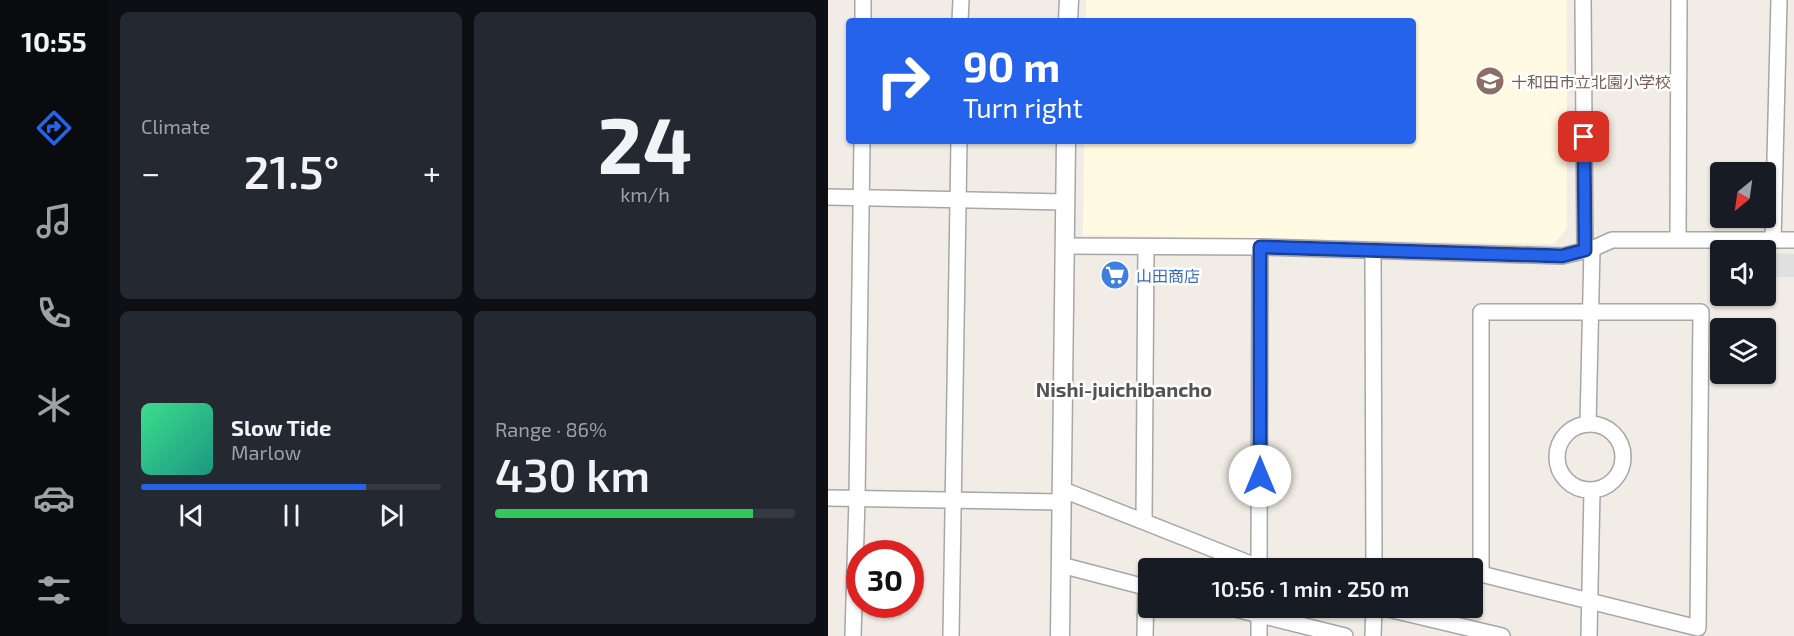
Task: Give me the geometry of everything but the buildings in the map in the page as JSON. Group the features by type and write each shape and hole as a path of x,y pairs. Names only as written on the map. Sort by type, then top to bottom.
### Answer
{"street":[{"path":"863,0 863,18"},
{"path":"960,18 961,0"},
{"path":"1068,18 1069,0"},
{"path":"1583,0 1588,250 1592,312 1588,424"},
{"path":"1678,239 1679,0"},
{"path":"1065,246 1260,247 1562,256 1588,250 1612,240 1773,240 1779,0"},
{"path":"853,636 862,144"},
{"path":"951,636 959,144"},
{"path":"1060,636 1066,144"},
{"path":"828,197 1065,202"},
{"path":"1776,240 1794,240"},
{"path":"1144,521 1146,247"},
{"path":"1260,247 1260,558"},
{"path":"1373,251 1374,558"},
{"path":"1481,312 1701,312 1698,628 1588,602 1480,574 1481,312"},
{"path":"1588,424 1609,429 1622,446 1624,456 1619,476 1602,489 1592,491 1581,490 1562,476 1557,453 1560,442 1567,433 1577,426 1588,424"},
{"path":"1588,636 1592,491"},
{"path":"828,498 952,499 1062,496 1144,521 1235,558"},
{"path":"1061,565 1138,585"},
{"path":"1145,636 1146,618"},
{"path":"1259,618 1259,636"},
{"path":"1283,618 1344,636"},
{"path":"1373,636 1374,618"},
{"path":"1426,618 1502,636"}],"shaded area":[{"name":"十和田市立北園小学校","path":"1086,0 1567,0 1567,228 1554,244 1083,235 1084,144 1416,144 1416,18 1086,18"},
{"path":"1776,253 1794,254 1794,277 1776,277"}],"place":[{"name":"十和田市立北園小学校","path":"1490,81"},
{"name":"山田商店","path":"1115,275"}],"district":[{"name":"Nishi-juichibancho","path":"1124,389"}],"route":[{"path":"1260,476 1260,247 1562,256 1585,250 1584,137"}]}
